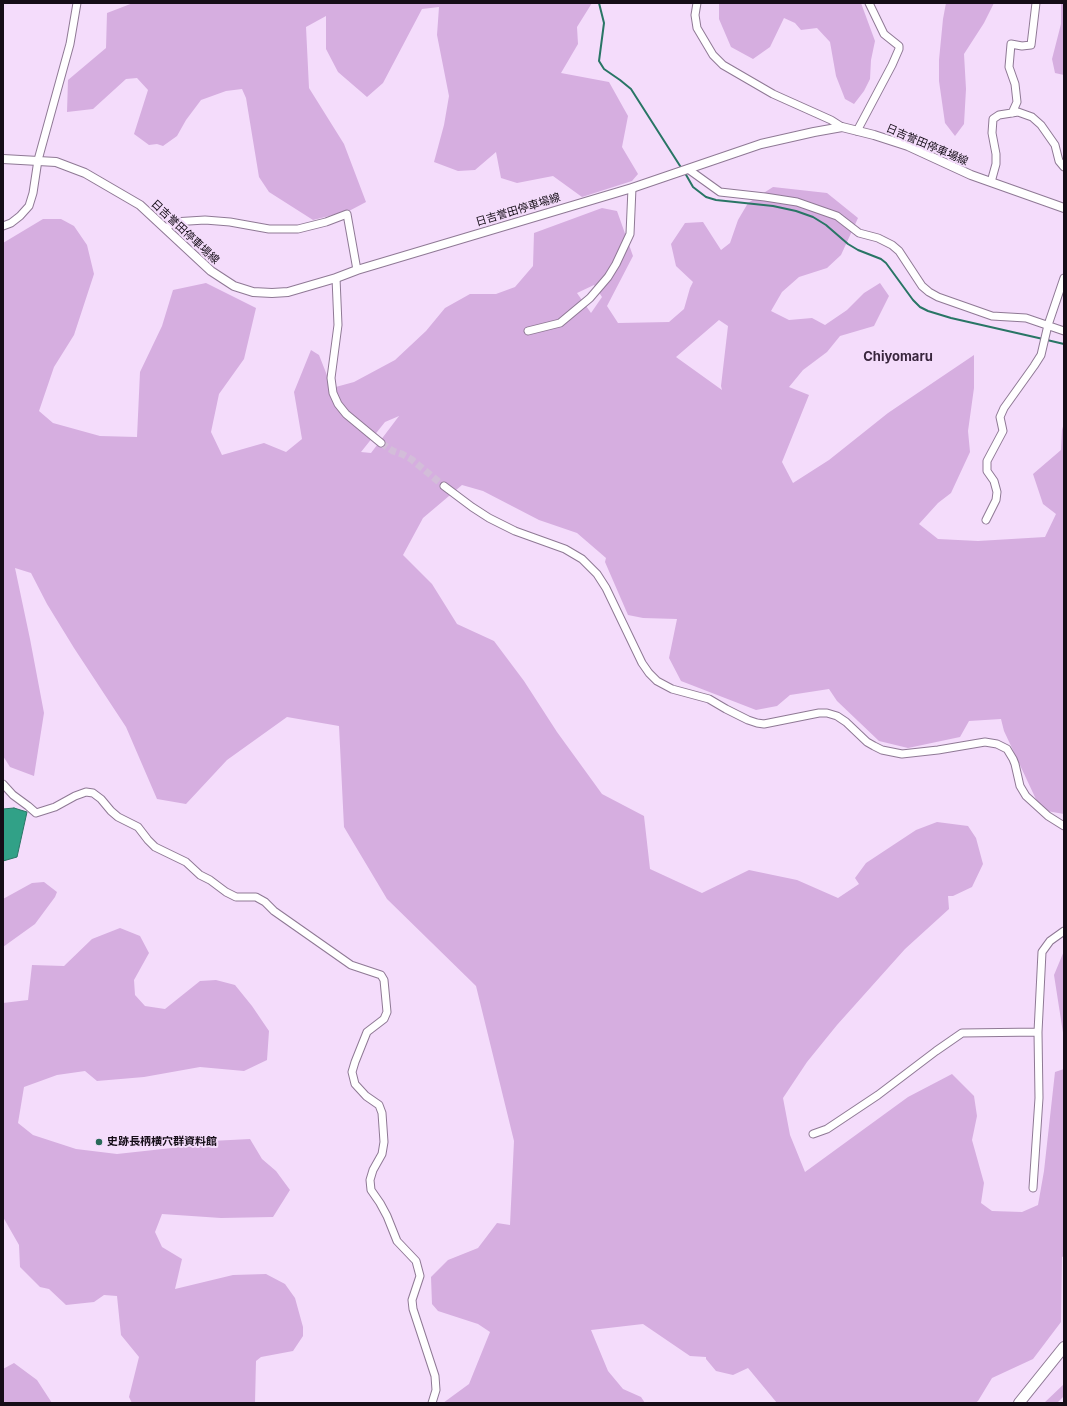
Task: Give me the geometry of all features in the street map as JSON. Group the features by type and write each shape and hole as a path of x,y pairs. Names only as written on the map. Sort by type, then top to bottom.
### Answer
{"highway":[{"path":"1019,1403 1064,1347"}],"main road":[{"name":"日吉誉田停車場線","path":"3,159 56,162 85,173 140,205 211,271 234,286 253,292 272,293 288,292 632,188 761,144 842,127 908,146 971,175 1064,208"}],"street":[{"path":"3,226 11,223 20,216 28,206 33,193 38,160 70,44 77,3"},
{"path":"697,3 695,15 697,28 714,55 723,65 772,94 831,120 842,127"},
{"path":"857,131 899,49 899,46 884,34 869,3"},
{"path":"1012,113 1017,102 1015,84 1009,67 1011,44 1022,46 1031,45 1036,3"},
{"path":"991,182 996,164 996,154 992,133 994,119 999,116 1012,113 1018,112 1032,117 1040,125 1055,144 1059,161 1064,167"},
{"path":"688,169 720,192 797,202 837,216 859,232 892,244 899,251 922,286 938,297 992,316 1026,318 1064,331"},
{"path":"528,331 560,323 590,298 608,277 616,264 630,234 632,188"},
{"path":"166,229 173,222 205,220 269,229 298,229 326,222 347,214 357,270"},
{"path":"336,278 338,326 331,378 333,393 338,404 346,414 381,443"},
{"path":"986,520 996,500 997,492 994,481 988,471 987,461 1003,431 1000,417 1004,408 1041,355 1048,326 1064,278"},
{"path":"444,486 472,507 514,531 565,549 582,559 598,574 642,664 657,681 672,689 709,698 732,712 757,723 764,724 819,713 827,713 837,716 846,722 867,742 874,746 882,750 902,754 985,742 997,744 1007,749 1016,764 1020,786 1026,796 1048,816 1064,826"},
{"path":"3,784 13,795 36,813 55,807 86,792 93,793 101,799 110,811 118,817 138,827 155,847 186,862 200,875 210,880 226,892 236,897 256,897 351,965 381,974 384,980 387,1012 384,1019 367,1032 352,1072 355,1084 366,1096 380,1105 382,1113 384,1142 382,1154 373,1170 370,1180 370,1190 380,1203 397,1241 416,1262 420,1276 412,1300 413,1309 435,1376 436,1390 432,1403"},
{"path":"1033,1188 1039,1098 1038,1032 1042,952 1050,941 1064,931"},
{"path":"813,1134 827,1129 878,1095 962,1033 1038,1032"}],"shaded area":[{"path":"133,3 592,3 577,27 578,44 561,73 609,82 628,116 622,147 638,174 632,181 582,197 553,176 517,183 501,178 496,152 475,170 458,171 434,162 444,125 449,96 437,35 439,7 422,9 383,83 367,97 338,72 326,49 326,16 306,27 309,88 344,144 366,202 349,211 313,220 269,192 259,177 246,98 242,89 226,91 201,100 186,120 177,136 163,146 157,144 149,145 134,134 148,90 137,78 126,79 93,109 67,112 68,80 106,48 107,13"},
{"path":"719,3 861,3 875,41 871,60 870,79 864,91 854,104 845,99 836,76 830,42 817,28 801,30 795,23 784,18 770,47 753,59 731,47 719,19"},
{"path":"946,3 994,3 984,23 964,54 966,89 964,124 955,136 945,123 939,81 939,60"},
{"path":"1061,3 1064,3 1064,75 1055,73 1052,59 1061,24"},
{"path":"773,187 827,193 858,218 841,255 827,268 799,277 782,292 771,311 789,320 812,318 825,325 847,310 864,293 880,283 889,296 874,326 840,336 827,352 803,370 789,387 809,395 782,462 793,483 829,460 888,413 974,355 974,388 968,431 970,452 951,493 938,503 919,524 938,539 978,541 1045,537 1056,514 1043,504 1033,474 1061,450 1062,430 1064,423 1064,814 1041,810 1004,731 1001,719 969,721 960,737 908,748 879,741 837,701 829,689 790,695 777,706 756,710 681,681 669,658 677,619 643,618 628,615 605,562 606,558 577,533 539,520 483,491 462,485 423,518 403,555 432,584 457,624 494,641 524,681 557,732 602,794 644,816 650,869 702,893 749,870 797,880 838,898 859,884 855,878 866,863 916,830 937,822 968,826 976,838 983,864 972,887 953,896 948,896 949,909 905,949 837,1025 807,1062 783,1098 790,1135 805,1172 908,1097 952,1074 974,1096 977,1116 972,1140 984,1183 981,1203 992,1211 1022,1212 1038,1205 1044,1171 1055,1072 1064,1069 1064,1256 1062,1257 1061,1322 1033,1359 992,1378 978,1401 975,1403 777,1403 748,1368 733,1375 716,1371 706,1357 690,1356 643,1324 591,1330 608,1371 623,1389 641,1397 645,1403 443,1403 469,1384 490,1332 478,1324 438,1311 432,1304 431,1277 448,1260 478,1248 497,1223 510,1225 514,1141 476,986 387,899 344,827 339,726 287,717 227,760 186,804 157,799 126,727 74,648 47,604 31,573 15,568 44,713 34,776 10,767 3,756 3,243 43,219 61,219 74,226 87,245 94,274 74,335 54,367 39,411 53,423 100,436 137,437 140,372 162,326 173,290 206,283 256,308 244,359 219,394 211,432 222,455 264,443 286,452 302,439 294,392 311,350 319,355 332,388 354,382 395,360 426,331 445,308 470,294 496,294 515,287 533,266 534,233 602,208 617,211 633,256 607,306 618,323 669,322 684,309 693,282 676,266 671,244 685,223 703,222 721,250 730,243 738,220 748,203","holes":["594,285 602,297 591,313 577,293","719,320 728,326 721,386 722,390 676,357","399,416 371,453 361,452 385,422"]},
{"path":"14,808 27,812 17,857 3,861 3,809"},
{"path":"44,882 57,892 55,897 35,924 3,947 3,899 32,883"},
{"path":"120,928 140,936 149,953 134,980 135,995 145,1006 165,1009 200,981 216,980 235,985 269,1031 267,1060 244,1071 200,1067 144,1077 97,1081 85,1071 57,1075 24,1087 18,1123 33,1135 76,1149 117,1154 172,1148 211,1141 250,1139 262,1159 276,1171 290,1190 273,1217 221,1218 162,1214 155,1232 162,1247 182,1259 175,1289 233,1275 266,1274 285,1284 295,1298 303,1327 303,1336 293,1351 261,1357 256,1361 255,1403 132,1403 129,1397 139,1357 121,1335 117,1296 104,1295 94,1302 66,1305 49,1289 40,1287 20,1267 19,1245 3,1217 3,1003 28,1000 32,965 64,966 92,939"},
{"path":"1064,951 1064,1039 1054,975"},
{"path":"14,1363 37,1380 52,1403 3,1403 3,1369"},
{"path":"1064,1384 1064,1396 1057,1403 1044,1403"}],"waterway":[{"path":"599,3 604,23 599,61 604,69 631,89 682,169"},
{"path":"685,173 693,187 706,197 716,200 773,206 796,211 813,217 826,225 848,244 858,250 881,259 886,263 913,300 920,307 928,311 951,318 1043,339"},
{"path":"1047,340 1064,344"}],"tunnel":[{"path":"381,443 393,451 411,459 444,486"}],"place":[{"name":"史跡長柄横穴群資料館","path":"99,1142"}],"district":[{"name":"Chiyomaru","path":"898,357"}]}
